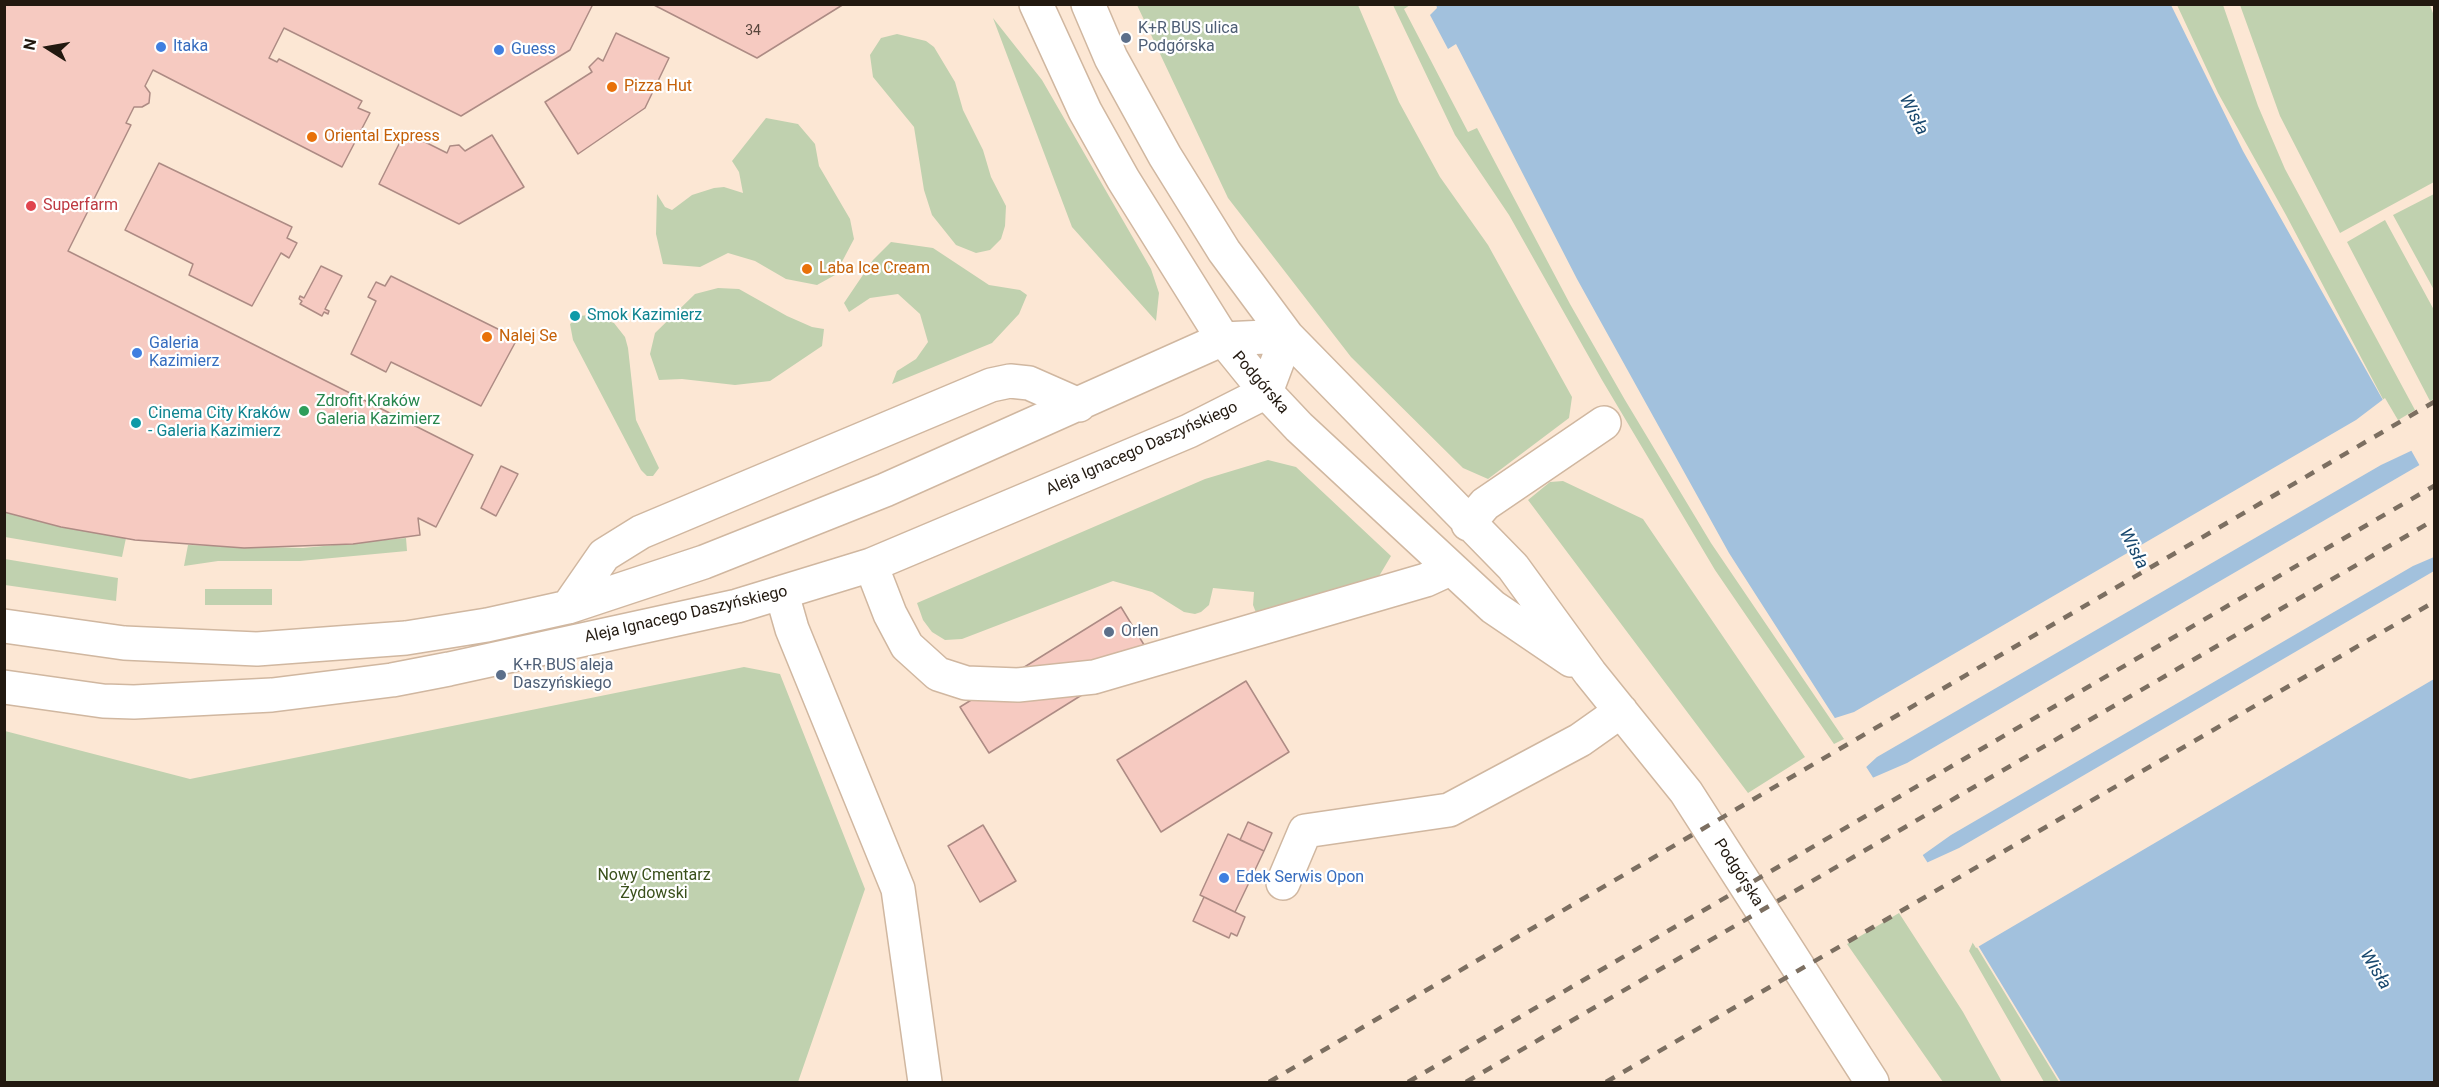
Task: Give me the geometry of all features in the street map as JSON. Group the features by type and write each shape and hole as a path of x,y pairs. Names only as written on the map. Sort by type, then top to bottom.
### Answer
{"street":[{"name":"Podgórska","path":"1036,4 1085,111 1123,179 1222,339 1299,427 1450,568 1493,607 1590,673"},
{"name":"Podgórska","path":"1088,4 1111,58 1192,202 1287,336 1467,524 1513,567 1590,673 1686,792 1872,1083"},
{"path":"4,626 124,643 196,648 313,646 448,632 568,607 715,558 885,490 1222,339 1287,336 1266,392"},
{"path":"568,607 604,555 641,532 991,384 1010,381 1029,383 1079,405"},
{"name":"Aleja Ignacego Daszyńskiego","path":"4,687 62,696 123,701 272,695 392,680 737,606 871,565 1154,446 1266,392"},
{"path":"1467,524 1485,504 1604,423"},
{"path":"871,565 907,646 938,674 966,683 1018,685 1094,677 1426,580 1450,568"},
{"path":"782,594 792,628 898,889 925,1083"},
{"path":"4,604 58,634"},
{"path":"4,673 62,696"},
{"path":"1283,883 1305,831 1449,810 1571,745 1621,711"}],"green space":[{"path":"1137,5 1358,5 1399,102 1440,177 1488,245 1572,397 1569,418 1488,479 1463,468 1351,357 1228,198"},
{"path":"1393,5 1410,5 1404,9 1468,132 1477,128 1570,304 1625,400 1711,543 1844,739 1834,744 1715,570 1602,380 1509,215 1455,135"},
{"path":"2177,5 2223,5 2258,106 2285,169 2415,410 2395,422 2286,215 2218,93"},
{"path":"2240,5 2430,5 2434,16 2434,182 2340,233 2280,116"},
{"path":"993,18 1042,80 1151,269 1159,293 1156,321 1072,227"},
{"path":"897,34 926,41 934,47 955,82 963,110 983,150 991,177 1006,206 1005,226 1001,239 990,250 976,253 956,245 932,215 924,190 914,127 873,77 870,55 881,38"},
{"path":"766,118 798,124 815,144 819,166 850,219 854,239 835,275 817,285 786,279 755,261 728,253 700,267 663,264 656,234 657,194 665,207 672,210 692,195 714,188 724,187 743,193 739,172 732,161"},
{"path":"2434,194 2434,290 2393,215"},
{"path":"2385,220 2434,310 2434,399 2430,401 2347,242"},
{"path":"891,242 933,248 989,285 1020,290 1027,295 1019,314 992,343 892,384 897,371 916,359 928,342 920,314 898,294 870,298 849,312 844,303 873,260"},
{"path":"718,288 739,289 787,316 812,327 824,329 822,346 770,381 735,385 682,379 659,380 650,354 655,333 695,294"},
{"path":"588,315 614,323 625,337 636,420 659,468 653,476 647,476 641,470 573,340 570,324 580,316"},
{"path":"1268,460 1296,467 1391,556 1372,588 1257,615 1253,605 1254,592 1213,588 1209,605 1195,614 1184,612 1152,592 1113,581 962,639 945,640 932,632 923,620 917,603 1205,479"},
{"path":"1563,481 1643,519 1805,757 1748,793 1528,500 1550,482"},
{"path":"4,512 61,527 126,538 122,557 5,537"},
{"path":"406,538 407,551 300,561 218,561 184,566 188,545 303,548"},
{"path":"5,559 118,578 116,601 5,585"},
{"path":"205,589 272,589 272,605 205,605"},
{"name":"Nowy Cmentarz Żydowski","path":"744,667 780,674 865,889 798,1082 5,1082 5,731 190,779"},
{"path":"1899,913 1963,1012 2002,1082 1943,1082 1847,944"},
{"path":"1973,942 2059,1082 2044,1082 1969,951"}],"water":[{"name":"Wisła","path":"1436,4 2171,5 2243,151 2434,491 2434,1082 2061,1082 1931,868 1729,553 1577,279 1456,44 1448,49 1430,15 1437,8"}],"pier":[{"path":"2385,398 2415,449 2381,465 1877,757 1864,769 1832,719 1854,712 2356,420"},
{"path":"2423,463 2434,485 2434,557 2413,566 1951,835 1920,857 1870,779 1907,763"},
{"path":"2434,571 2434,679 1976,948 1924,864 1959,848"}],"building":[{"name":"Galeria Kazimierz","path":"4,4 593,4 570,50 461,116 284,28 269,58 277,62 279,59 362,101 358,108 370,113 342,167 153,70 145,86 150,93 149,103 142,107 134,107 126,123 131,125 68,251 473,455 436,527 418,518 420,535 353,544 244,548 135,540 61,527 4,512"},
{"path":"652,4 844,4 757,58"},
{"name":"Pizza Hut","path":"616,33 669,58 645,108 578,154 545,102 592,72 589,67 598,58 603,61"},
{"path":"405,132 447,153 450,146 459,145 465,151 492,135 524,187 459,224 379,184"},
{"path":"159,163 292,227 287,238 297,243 289,258 281,253 252,306 189,275 193,264 125,230"},
{"path":"321,266 342,276 325,309 329,311 328,314 324,312 322,316 300,304 302,301 299,299 300,296 304,298"},
{"path":"391,276 514,337 516,341 481,406 391,362 386,372 351,354 376,301 368,297 376,282 385,286"},
{"path":"501,466 518,474 496,516 481,508"},
{"path":"1121,607 1149,653 989,753 960,707"},
{"path":"1246,681 1289,752 1161,832 1117,760"},
{"path":"1248,822 1272,833 1264,851 1240,840"},
{"path":"983,825 1016,881 980,902 948,846"},
{"path":"1228,834 1264,851 1235,912 1200,895"},
{"path":"1204,897 1245,917 1237,936 1231,933 1229,938 1193,921"}],"railway":[{"path":"1269,1082 2434,402"},
{"path":"1408,1082 2434,486"},
{"path":"1466,1082 2434,520"},
{"path":"1606,1082 2434,602"}],"place":[{"name":"K+R BUS ulica Podgórska","path":"1126,38"},
{"name":"Itaka","path":"161,47"},
{"name":"Guess","path":"499,50"},
{"name":"Pizza Hut","path":"612,87"},
{"name":"Oriental Express","path":"312,137"},
{"name":"Superfarm","path":"31,206"},
{"name":"Laba Ice Cream","path":"807,269"},
{"name":"Smok Kazimierz","path":"575,316"},
{"name":"Nalej Se","path":"487,337"},
{"name":"Galeria Kazimierz","path":"137,353"},
{"name":"Zdrofit Kraków Galeria Kazimierz","path":"304,411"},
{"name":"Cinema City Kraków - Galeria Kazimierz","path":"136,423"},
{"name":"Orlen","path":"1109,632"},
{"name":"K+R BUS aleja Daszyńskiego","path":"501,675"},
{"name":"Edek Serwis Opon","path":"1224,878"}]}
